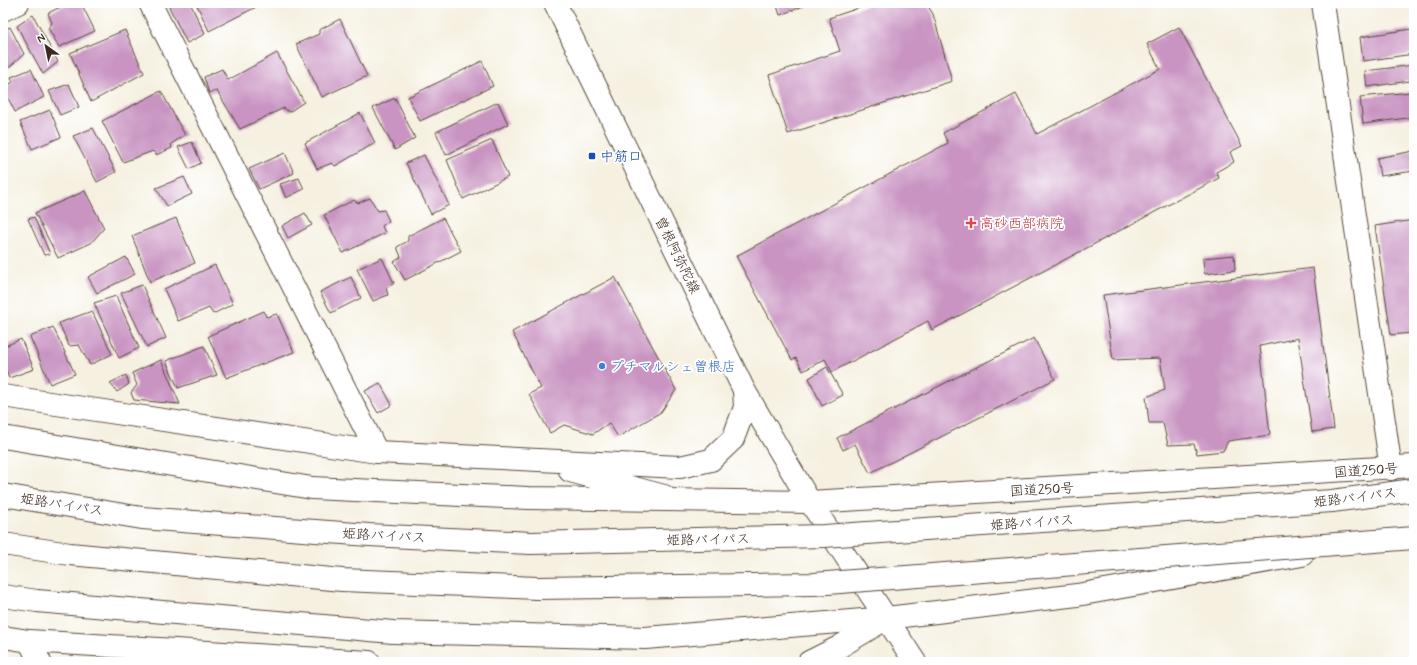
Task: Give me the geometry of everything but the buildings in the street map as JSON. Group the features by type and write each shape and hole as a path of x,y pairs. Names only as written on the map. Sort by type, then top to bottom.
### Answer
{"main road":[{"path":"3,10 18,3"},
{"path":"150,3 377,452"},
{"name":"曽根阿弥陀線","path":"555,3 744,390 810,502"},
{"path":"1323,3 1391,468"},
{"path":"528,498 712,460 733,439 745,407 744,390"},
{"path":"3,396 377,452 680,467"},
{"path":"3,437 312,488 528,498 679,500"},
{"path":"526,460 679,500"},
{"name":"国道250号","path":"679,500 810,502 1414,466"},
{"name":"姫路バイパス","path":"3,495 142,518 370,535 531,542 824,536 1332,501 1414,490"},
{"path":"810,502 887,618 914,662"},
{"path":"3,596 37,601 393,632 645,638 887,618 1077,595 1414,534"},
{"path":"3,544 70,554 342,580 537,588 814,584 1414,538"},
{"path":"809,662 839,647 887,618"},
{"path":"3,637 29,641 369,662"},
{"path":"29,641 40,662"}],"place":[{"name":"中筋口","path":"592,156"},
{"name":"高砂西部病院","path":"971,223"},
{"name":"プチマルシェ曽根店","path":"602,366"}]}
